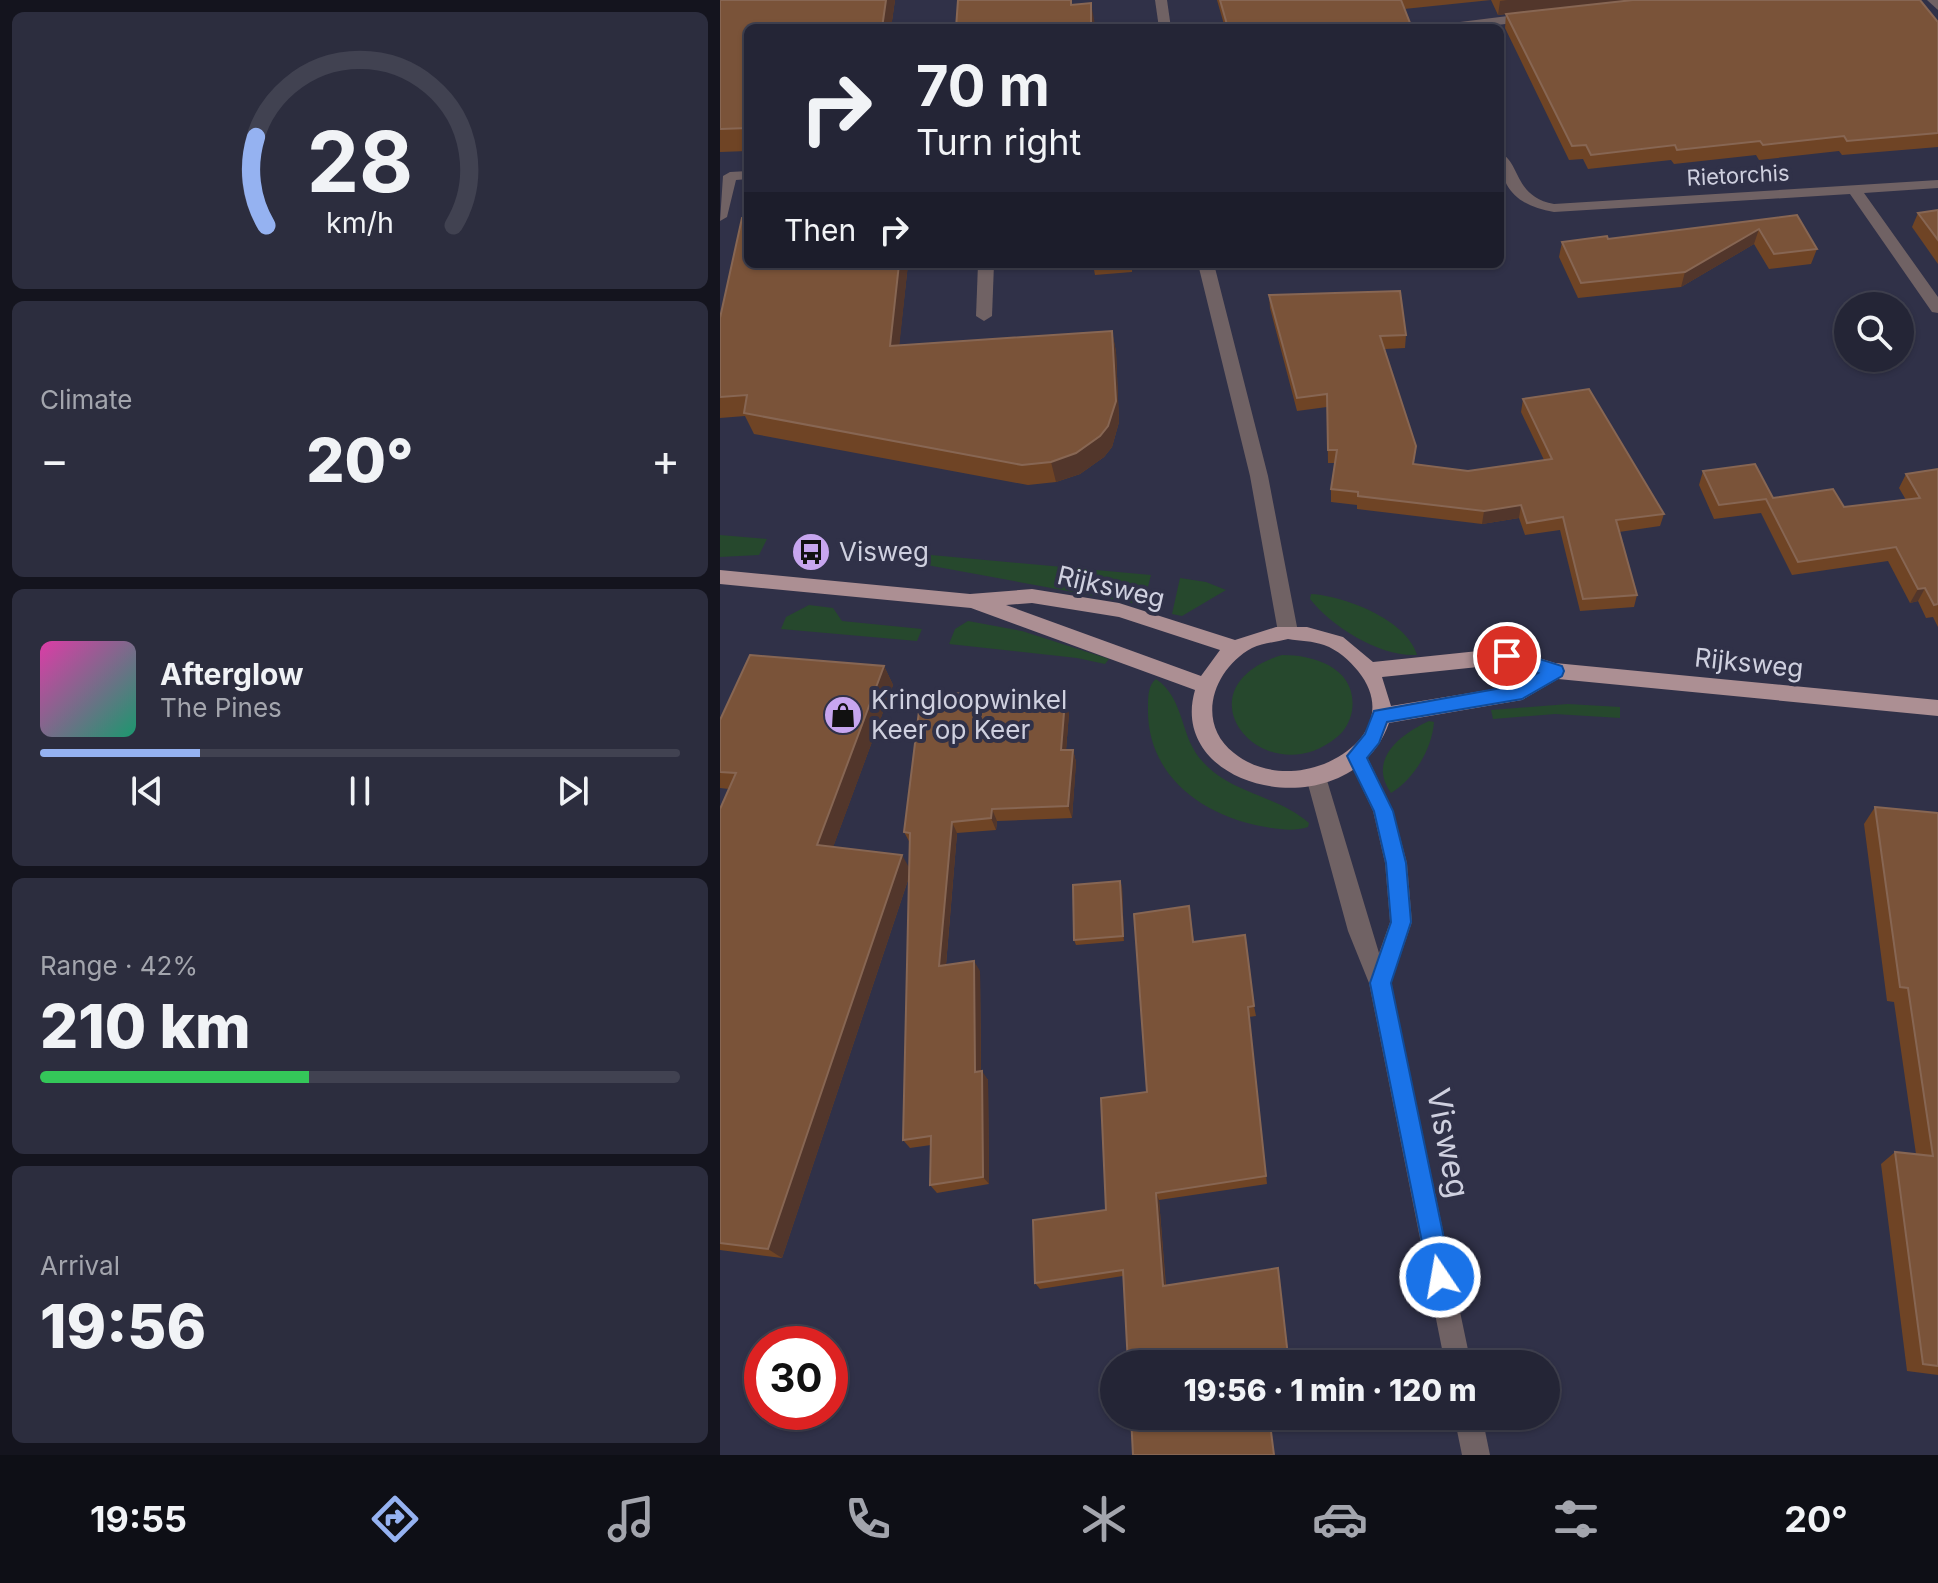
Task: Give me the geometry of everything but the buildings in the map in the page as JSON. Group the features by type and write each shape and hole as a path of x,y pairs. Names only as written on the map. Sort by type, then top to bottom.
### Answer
{"main road":[{"name":"Rijksweg","path":"720,577 970,601 1032,596 1119,610 1237,648"},
{"name":"Rijksweg","path":"970,601 1205,686"},
{"path":"1288,632 1313,634 1337,642 1357,655 1370,670 1380,694 1380,716 1373,738 1357,756 1337,770 1287,781 1262,778 1239,768 1220,754 1207,737 1200,717 1205,686 1222,659 1237,648 1264,636 1288,632"},
{"name":"Rijksweg","path":"1370,670 1507,656 1555,671 1938,708"},
{"path":"1380,716 1522,692 1555,671"}],"street":[{"path":"1161,0 1164,24"},
{"path":"1933,0 1938,6"},
{"path":"1476,24 1551,15"},
{"name":"Rietorchis","path":"1504,166 1515,191 1540,206 1554,208 1938,184"},
{"path":"720,217 730,176 744,175"},
{"path":"1855,190 1938,308"},
{"path":"984,316 986,268"},
{"path":"1207,268 1259,476 1288,632"},
{"path":"1357,756 1383,811 1396,863 1401,922 1380,983"},
{"name":"Visweg","path":"1316,777 1359,931 1380,983 1455,1350"},
{"path":"1471,1430 1476,1455"}],"green space":[{"path":"720,535 767,539 759,555 720,557"},
{"path":"920,554 1151,575 1143,605 916,563"},
{"path":"1180,578 1206,582 1226,590 1182,616 1172,614"},
{"path":"1311,594 1340,599 1387,620 1411,642 1417,655 1373,646 1344,630 1319,610 1310,599"},
{"path":"809,605 833,608 842,621 922,629 917,641 781,629 786,617"},
{"path":"968,621 1022,631 1109,659 1105,664 949,644 955,629"},
{"path":"1282,655 1308,658 1332,667 1348,685 1352,697 1347,726 1337,737 1309,752 1283,754 1259,746 1242,731 1233,712 1234,691 1250,671"},
{"path":"1156,679 1173,697 1195,752 1203,762 1227,781 1296,814 1309,823 1308,827 1278,829 1238,820 1216,812 1180,787 1156,752 1150,731 1148,695"},
{"path":"1568,704 1620,707 1620,718 1555,714 1493,719 1491,710"},
{"path":"1429,721 1434,722 1426,753 1407,780 1391,793 1383,769 1390,749 1408,733"}],"place":[{"name":"Visweg","path":"811,552"},
{"name":"Kringloopwinkel Keer op Keer","path":"843,715"}],"route":[{"path":"1440,1277 1380,983 1401,922 1396,863 1383,811 1357,756 1373,738 1380,716 1522,692 1555,671 1507,656"}]}
